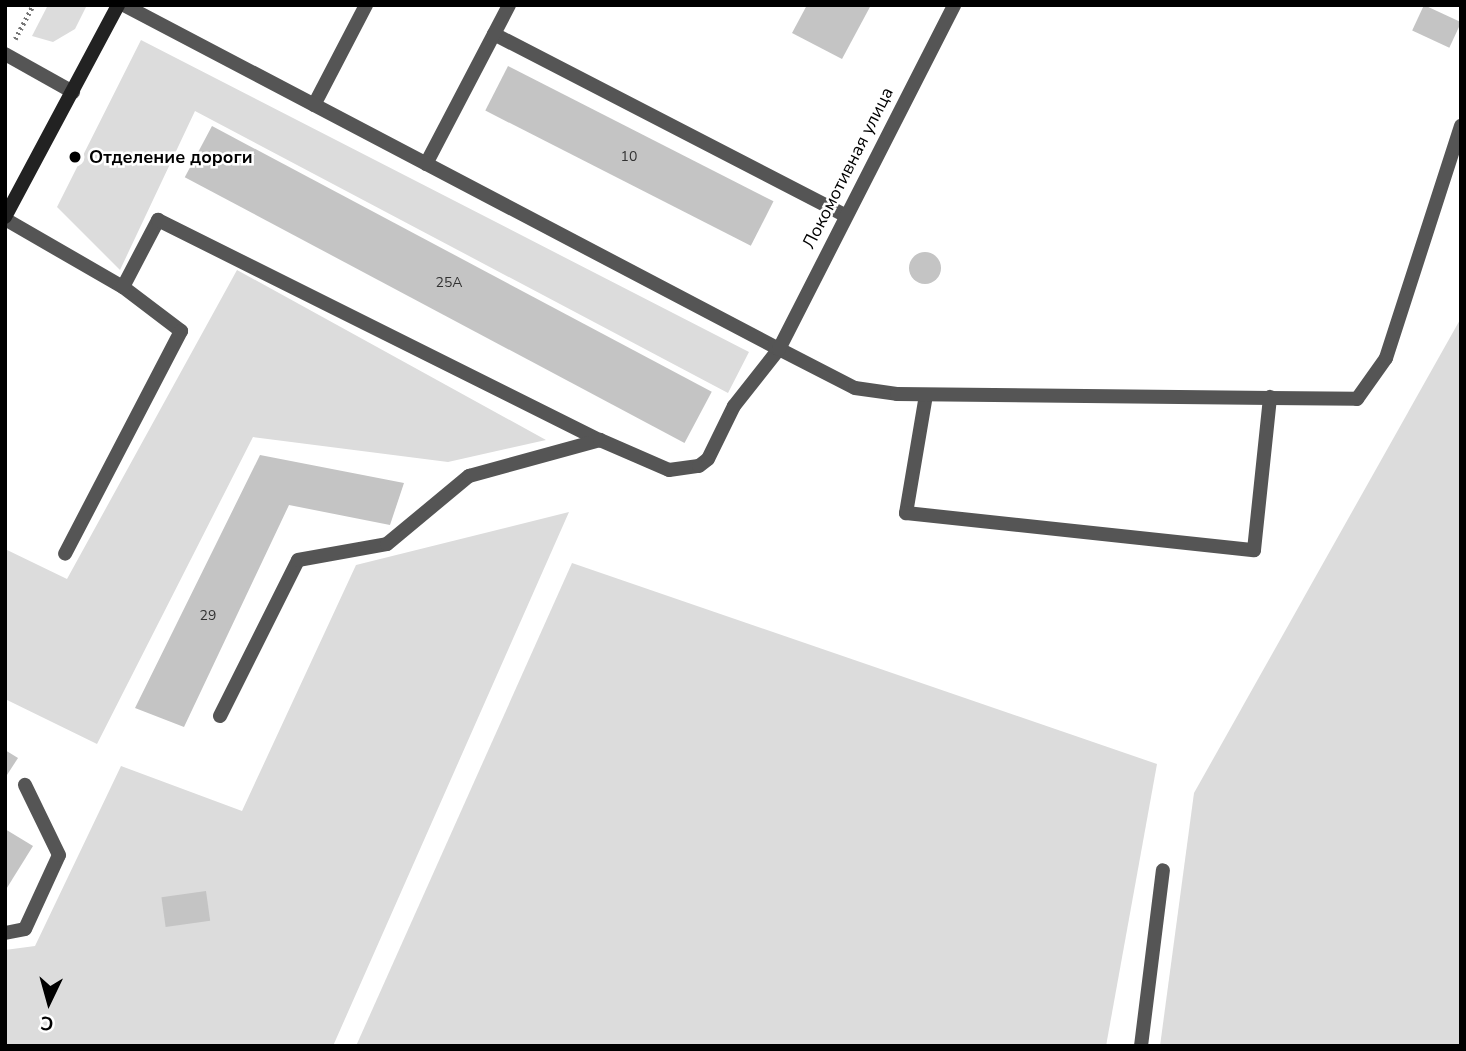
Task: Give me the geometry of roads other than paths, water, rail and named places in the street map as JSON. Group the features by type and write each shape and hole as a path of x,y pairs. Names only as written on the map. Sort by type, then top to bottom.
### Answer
{"street":[{"path":"65,554 181,331 122,287 5,218 118,5"},
{"path":"124,5 855,388 926,395 1357,399 1386,358 1461,126"},
{"path":"314,105 366,5"},
{"path":"426,164 509,5"},
{"name":"Локомотивная улица","path":"122,287 158,220 600,440 669,470 699,466 708,459 734,406 779,349 954,5"},
{"path":"494,34 845,215"},
{"path":"6,54 73,92"},
{"path":"926,395 906,513 1254,550 1270,397"},
{"path":"220,716 298,560 387,544 470,476 600,440"},
{"path":"5,933 25,929 59,855 25,785"},
{"path":"1141,1046 1163,870"}],"place":[{"name":"Отделение дороги","path":"75,157"}]}
